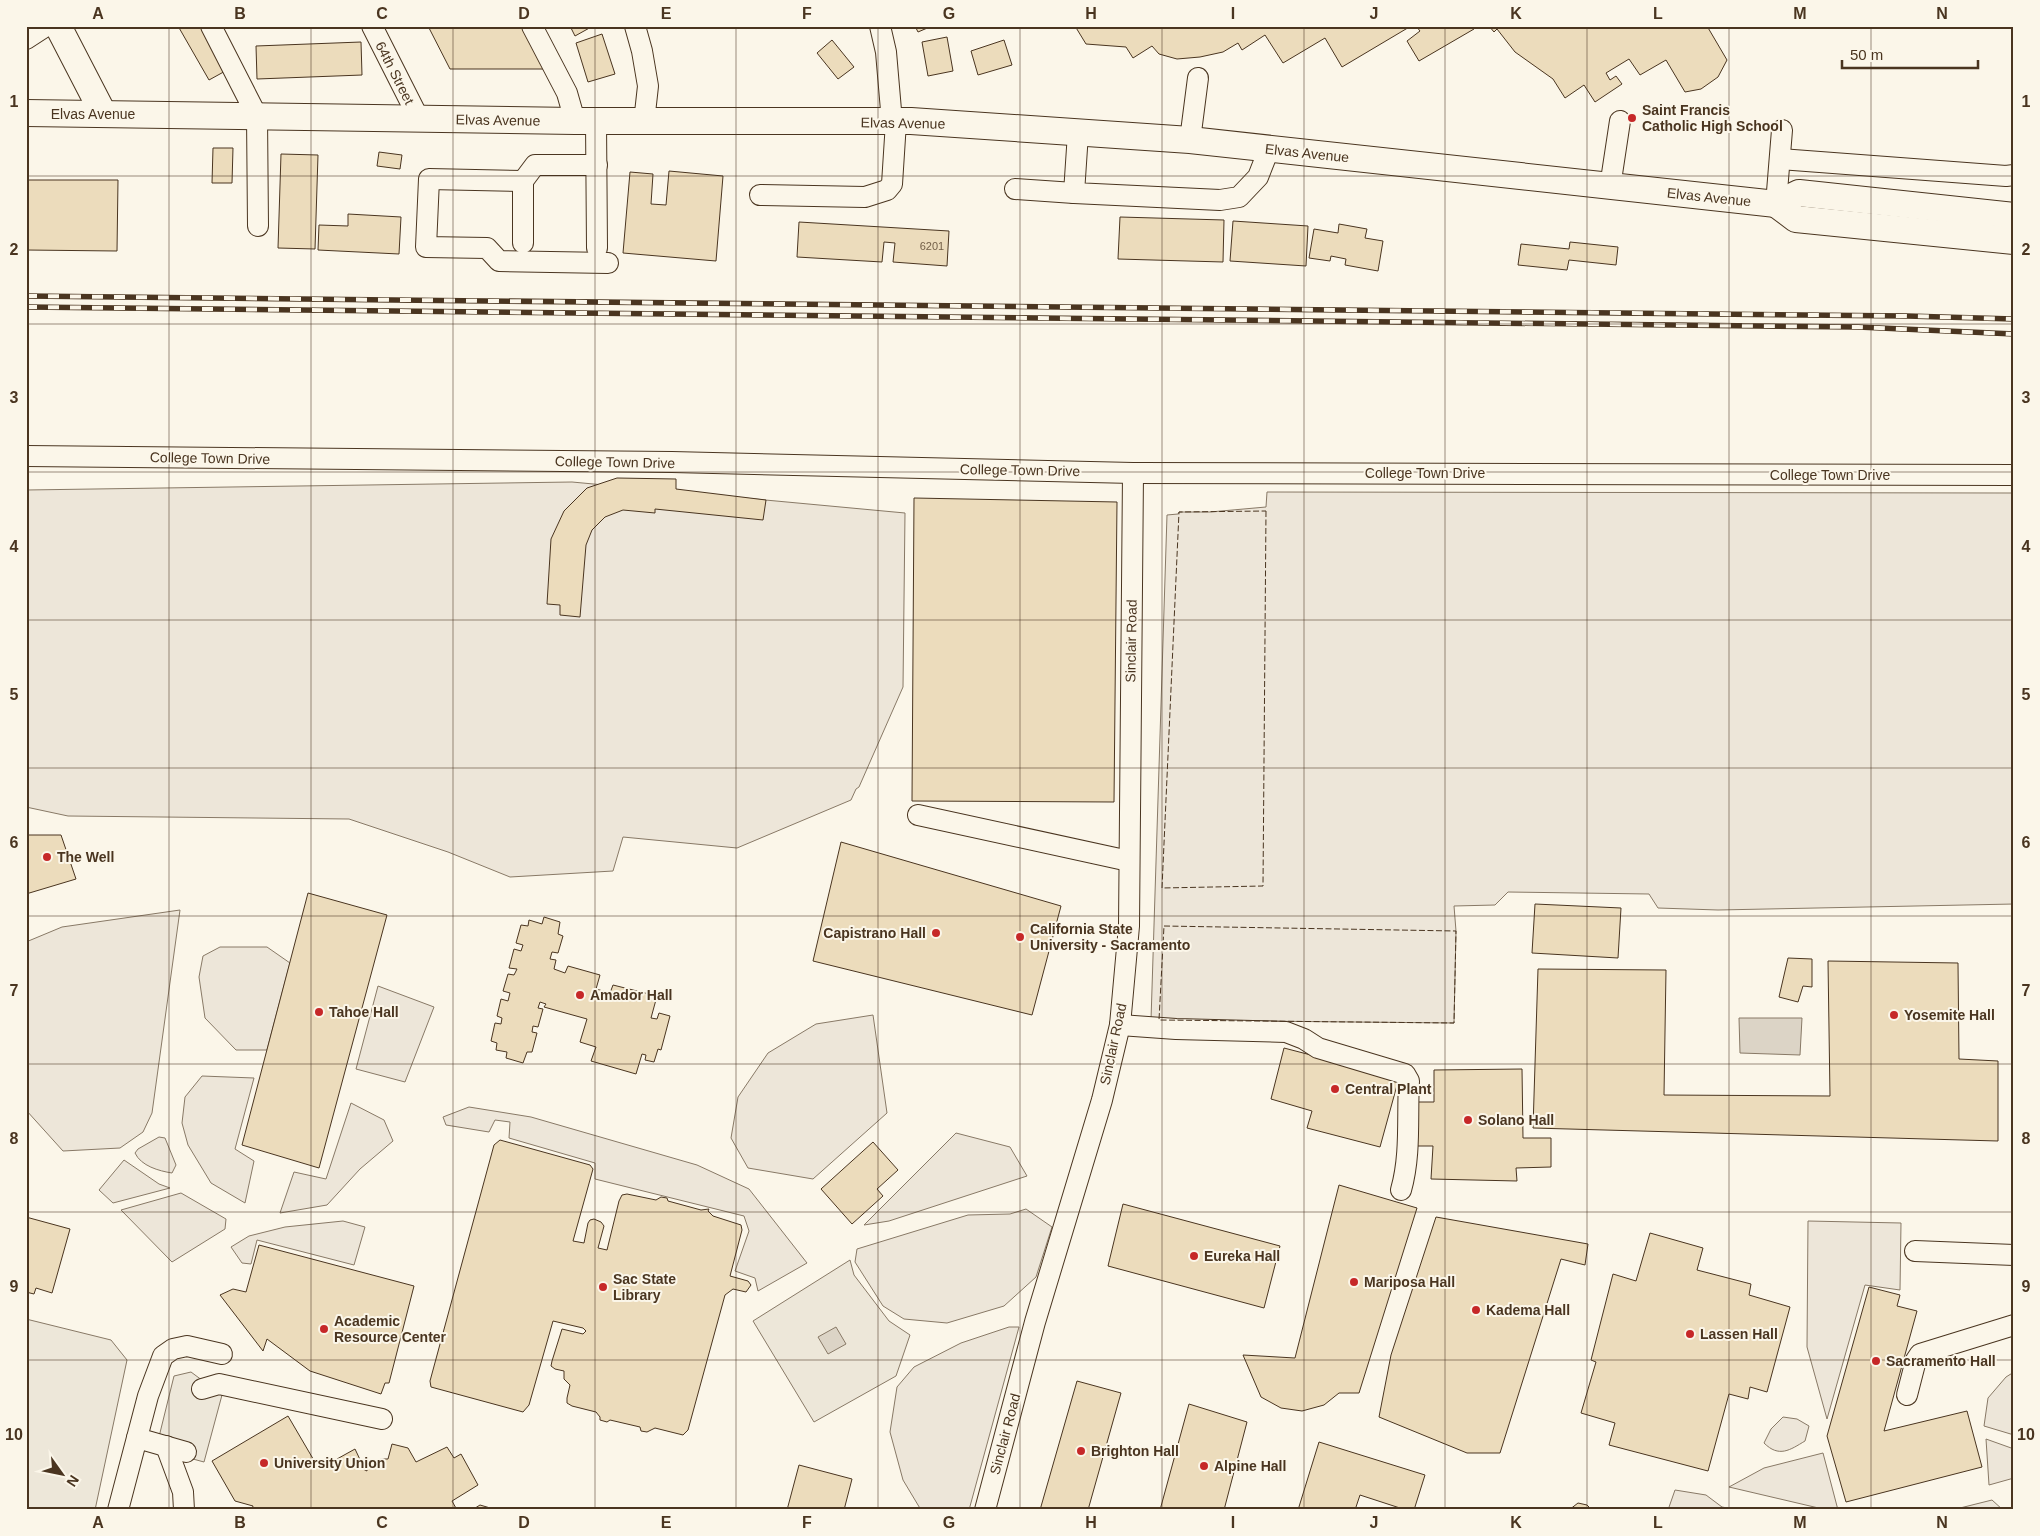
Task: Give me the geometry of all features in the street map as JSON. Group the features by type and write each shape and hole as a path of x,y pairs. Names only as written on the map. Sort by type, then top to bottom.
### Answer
{"main road":[{"path":"58,26 103,113"},
{"name":"Elvas Avenue","path":"26,113 586,122 911,121 1190,140 1776,204"},
{"path":"2014,216 1799,193 1776,204 1796,219 2014,241"}],"street":[{"path":"26,39 46,26"},
{"path":"211,26 257,116 258,226"},
{"name":"64th Street","path":"372,26 419,119"},
{"path":"523,181 429,179 426,247 487,248 500,261 603,256 597,165 586,122 567,93 532,26"},
{"path":"635,26 642,50 648,86 644,122"},
{"path":"760,195 865,197 887,190 892,184 894,122 886,52 880,26"},
{"path":"1190,140 1198,78"},
{"path":"1610,187 1620,121"},
{"path":"1776,204 1782,130"},
{"path":"1074,193 1078,133"},
{"path":"1014,189 1220,200 1239,198 1258,177 1269,149"},
{"path":"1780,159 2006,176 2014,175"},
{"path":"523,243 523,181 535,165 597,165"},
{"name":"College Town Drive","path":"26,456 672,462 1133,473 2014,475"},
{"name":"Sinclair Road","path":"985,1510 1037,1313 1102,1100 1120,1025 1129,926 1133,473"},
{"path":"918,815 1129,861"},
{"path":"1120,1025 1176,1029 1286,1032 1304,1039 1318,1048 1405,1074 1409,1081 1407,1140 1405,1173 1401,1190"},
{"path":"1915,1252 2014,1254"},
{"path":"1908,1394 1916,1360 1920,1354 2014,1325"},
{"path":"118,1510 148,1396 163,1356 173,1349 187,1346 222,1354"},
{"path":"202,1389 218,1384 382,1419"},
{"path":"137,1438 186,1452"},
{"path":"166,1446 183,1492 184,1510"}],"shaded area":[{"path":"572,482 905,513 903,687 859,787 856,789 851,800 737,848 623,837 613,871 510,877 448,852 349,819 68,816 26,807 26,490"},
{"path":"1267,492 2014,493 2014,904 1718,910 1658,908 1649,894 1508,892 1495,905 1454,906 1456,931 1454,1023 1151,1020 1167,515 1178,514 1179,512 1210,512 1266,507"},
{"path":"180,910 152,1113 143,1132 120,1148 63,1151 26,1110 26,942 62,927"},
{"path":"220,947 267,947 290,963 267,1050 236,1050 205,1018 199,977 203,956"},
{"path":"378,986 434,1007 405,1082 356,1069"},
{"path":"873,1015 887,1113 813,1179 748,1168 731,1138 738,1097 768,1053 816,1024"},
{"path":"1739,1018 1802,1018 1800,1055 1740,1053"},
{"path":"202,1076 254,1078 235,1149 254,1161 245,1203 211,1183 188,1145 182,1123 185,1097"},
{"path":"351,1103 384,1120 393,1141 360,1169 327,1205 280,1213 294,1172 326,1179"},
{"path":"469,1107 531,1117 697,1165 749,1189 807,1263 758,1291 755,1278 735,1271 749,1231 744,1216 595,1179 595,1163 509,1138 510,1122 495,1120 489,1132 446,1125 443,1117"},
{"path":"956,1133 1010,1147 1027,1176 889,1221 864,1225"},
{"path":"159,1137 165,1138 176,1165 172,1173 146,1165 135,1153 138,1149"},
{"path":"124,1160 159,1184 170,1188 113,1203 99,1190"},
{"path":"181,1193 226,1219 225,1229 172,1262 121,1210"},
{"path":"1026,1209 1052,1227 1036,1277 1004,1306 947,1323 904,1319 883,1306 855,1262 857,1249 968,1215 1010,1214"},
{"path":"343,1221 365,1227 354,1265 257,1240 251,1264 242,1263 231,1247 249,1236 285,1227"},
{"path":"1808,1221 1901,1223 1900,1290 1865,1285 1827,1419 1807,1347"},
{"path":"850,1260 854,1275 889,1321 910,1335 896,1376 814,1422 753,1321"},
{"path":"26,1319 111,1340 127,1360 95,1510 26,1510"},
{"path":"836,1327 846,1344 828,1354 818,1337"},
{"path":"1009,1327 1019,1327 969,1510 921,1510 903,1480 890,1432 897,1387 914,1367 961,1343"},
{"path":"191,1372 222,1395 204,1462 156,1449 174,1376"},
{"path":"2014,1372 2014,1435 1984,1426 1988,1398 2006,1377"},
{"path":"1783,1417 1797,1419 1809,1426 1805,1441 1789,1450 1780,1451 1769,1448 1764,1443 1771,1429"},
{"path":"1986,1439 2014,1449 2014,1478 1989,1485"},
{"path":"1823,1453 1838,1510 1827,1510 1729,1487 1764,1468"},
{"path":"1675,1490 1706,1495 1722,1507 1738,1510 1668,1510"},
{"path":"1992,1500 2003,1510 1952,1510"}],"building":[{"path":"178,26 204,26 229,69 209,80"},
{"path":"428,26 526,26 548,69 450,69"},
{"path":"570,26 593,26 575,36"},
{"path":"915,26 932,26 918,32"},
{"path":"1075,26 1411,26 1342,67 1325,38 1283,63 1265,35 1242,50 1238,43 1223,52 1177,59 1159,54 1152,46 1133,58 1126,47 1086,44"},
{"path":"1416,26 1472,26 1474,29 1419,61 1407,41 1420,31"},
{"path":"1489,26 1707,26 1727,60 1718,77 1701,89 1685,92 1666,60 1640,75 1629,59 1606,73 1610,80 1616,76 1622,84 1595,102 1584,85 1565,98 1553,79 1515,52 1497,29 1494,32"},
{"path":"602,34 615,74 588,82 576,43"},
{"path":"947,37 953,71 928,76 922,42"},
{"path":"832,40 854,67 838,79 817,53"},
{"path":"1004,40 1012,65 978,75 971,51"},
{"path":"361,42 362,75 257,79 256,46"},
{"path":"213,148 233,148 232,183 212,183"},
{"path":"379,152 402,155 400,169 377,166"},
{"path":"281,154 318,155 315,249 278,248"},
{"path":"669,171 723,176 716,261 623,253 630,172 653,174 651,204 666,205"},
{"path":"26,180 118,180 117,251 26,250"},
{"path":"348,214 401,217 399,254 318,250 319,225 348,226"},
{"path":"1120,217 1224,220 1223,262 1118,259"},
{"path":"1233,221 1308,226 1306,266 1230,261"},
{"path":"799,222 949,231 947,266 893,262 895,243 884,242 882,262 797,257"},
{"path":"1339,224 1367,229 1365,238 1383,241 1378,271 1345,265 1346,259 1331,256 1330,261 1309,258 1314,229 1338,233"},
{"path":"1570,242 1618,247 1616,265 1569,260 1567,270 1518,265 1521,244 1569,249"},
{"path":"617,478 676,479 676,489 766,500 763,520 655,509 655,513 623,510 605,517 592,530 586,545 580,617 560,615 560,605 547,604 551,539 564,511 587,488"},
{"path":"914,498 1117,502 1114,802 912,801"},
{"name":"The Well","path":"26,835 61,835 76,879 26,894"},
{"name":"Capistrano Hall","path":"841,842 1061,906 1032,1015 813,961"},
{"name":"Tahoe Hall","path":"308,893 387,915 319,1168 242,1145"},
{"path":"1535,904 1621,908 1618,958 1532,953"},
{"name":"Amador Hall","path":"544,917 560,922 558,934 563,936 558,953 552,952 550,959 556,960 554,969 565,973 568,966 600,975 596,989 610,993 613,985 657,996 651,1018 657,1019 659,1013 670,1016 661,1050 658,1049 654,1062 645,1060 646,1055 642,1054 636,1074 591,1061 596,1047 580,1042 587,1019 544,1007 546,1004 540,1002 538,1008 543,1009 538,1027 533,1026 532,1032 537,1033 532,1052 527,1052 523,1063 506,1058 507,1052 496,1050 497,1043 491,1041 495,1023 501,1024 502,1018 497,1016 501,999 508,1001 510,993 503,991 508,974 514,975 517,969 509,968 514,949 521,951 523,945 516,943 521,925 528,926 529,920 542,924"},
{"path":"1788,958 1812,959 1812,987 1803,986 1798,1002 1779,997"},
{"name":"Yosemite Hall","path":"1828,961 1958,963 1959,1059 1998,1061 1998,1141 1533,1128 1538,969 1666,970 1664,1095 1830,1096"},
{"name":"Central Plant","path":"1284,1048 1399,1078 1380,1147 1307,1128 1312,1111 1271,1099"},
{"name":"Solano Hall","path":"1522,1069 1523,1138 1551,1138 1551,1167 1516,1168 1517,1181 1431,1179 1433,1146 1413,1146 1412,1102 1434,1102 1434,1070"},
{"name":"Sac State Library","path":"500,1140 590,1165 593,1169 573,1241 584,1243 588,1223 594,1219 601,1222 604,1226 598,1248 607,1250 619,1201 622,1195 627,1194 656,1200 661,1197 667,1198 668,1201 701,1210 709,1209 708,1211 713,1216 741,1225 742,1230 730,1276 748,1281 751,1285 746,1292 733,1289 725,1295 688,1430 683,1435 655,1428 647,1432 641,1431 640,1427 610,1420 607,1422 600,1420 596,1412 567,1403 570,1385 564,1379 564,1371 551,1366 552,1361 562,1329 583,1334 586,1331 583,1328 553,1321 529,1405 523,1412 431,1387 430,1381 494,1145"},
{"path":"873,1142 898,1170 877,1189 883,1196 852,1224 821,1189"},
{"name":"Mariposa Hall","path":"1339,1185 1417,1208 1359,1393 1339,1393 1324,1405 1302,1411 1281,1408 1261,1397 1243,1355 1295,1358"},
{"name":"Eureka Hall","path":"1123,1204 1280,1246 1264,1308 1108,1266"},
{"path":"26,1217 70,1229 52,1293 36,1288 34,1294 26,1292"},
{"name":"Kadema Hall","path":"1436,1217 1588,1244 1585,1265 1561,1259 1500,1453 1467,1453 1379,1417 1391,1355"},
{"name":"Lassen Hall","path":"1650,1233 1703,1248 1697,1270 1751,1284 1749,1295 1790,1307 1767,1392 1750,1387 1748,1399 1729,1394 1708,1471 1609,1445 1615,1423 1581,1413 1596,1362 1591,1360 1613,1274 1636,1281"},
{"name":"Academic Resource Center","path":"259,1245 414,1286 389,1383 385,1383 381,1394 310,1371 267,1339 263,1351 220,1295 233,1289 246,1292"},
{"name":"Sacramento Hall","path":"1869,1287 1900,1295 1897,1306 1917,1311 1884,1431 1967,1411 1982,1467 1846,1502 1827,1436"},
{"name":"Brighton Hall","path":"1077,1381 1121,1393 1088,1510 1040,1510"},
{"name":"Alpine Hall","path":"1189,1404 1247,1422 1224,1510 1160,1510"},
{"name":"University Union","path":"288,1416 319,1469 355,1449 363,1469 367,1471 367,1468 381,1459 388,1459 392,1444 408,1448 416,1462 447,1447 454,1458 461,1454 478,1485 452,1501 457,1510 252,1510 253,1506 235,1501 212,1461"},
{"path":"1319,1442 1425,1475 1414,1510 1406,1510 1360,1495 1355,1510 1298,1510"},
{"path":"799,1465 852,1479 844,1510 787,1510"},
{"path":"1578,1503 1587,1505 1592,1510 1569,1510"},
{"path":"480,1505 497,1510 472,1510"}],"railway":[{"path":"26,296 1907,316 2014,319"},
{"path":"26,307 1858,327 2014,334"}],"fence":[{"path":"1266,511 1263,886 1162,888 1179,512 1266,511"},
{"path":"1164,926 1456,931 1454,1023 1159,1020 1164,926"}],"place":[{"name":"Saint Francis Catholic High School","path":"1632,118"},
{"name":"The Well","path":"47,857"},
{"name":"Capistrano Hall","path":"936,933"},
{"name":"California State University - Sacramento","path":"1020,937"},
{"name":"Amador Hall","path":"580,995"},
{"name":"Tahoe Hall","path":"319,1012"},
{"name":"Yosemite Hall","path":"1894,1015"},
{"name":"Central Plant","path":"1335,1089"},
{"name":"Solano Hall","path":"1468,1120"},
{"name":"Eureka Hall","path":"1194,1256"},
{"name":"Mariposa Hall","path":"1354,1282"},
{"name":"Sac State Library","path":"603,1287"},
{"name":"Kadema Hall","path":"1476,1310"},
{"name":"Academic Resource Center","path":"324,1329"},
{"name":"Lassen Hall","path":"1690,1334"},
{"name":"Sacramento Hall","path":"1876,1361"},
{"name":"Brighton Hall","path":"1081,1451"},
{"name":"University Union","path":"264,1463"},
{"name":"Alpine Hall","path":"1204,1466"}]}
